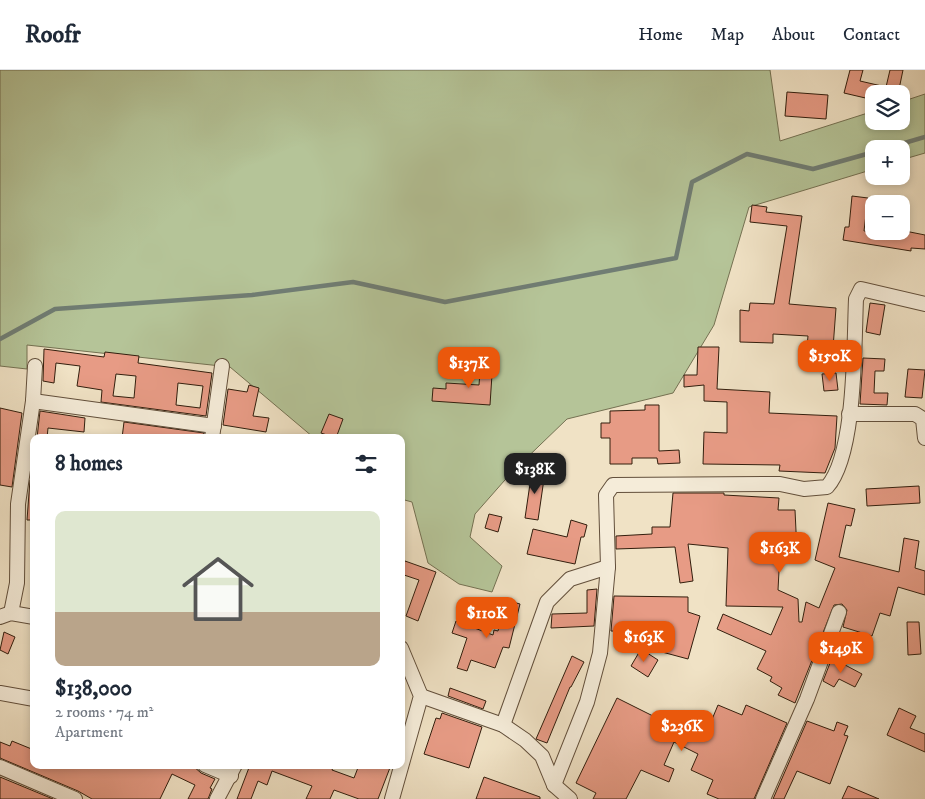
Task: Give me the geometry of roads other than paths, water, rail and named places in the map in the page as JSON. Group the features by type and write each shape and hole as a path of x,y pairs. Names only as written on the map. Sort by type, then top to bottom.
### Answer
{"street":[{"path":"554,785 587,702 600,653 608,567 606,496 612,485 780,484 804,489 827,487 834,479 840,464 849,414 856,299 861,289 925,304"},
{"path":"30,617 6,615 17,584 18,504 33,402 35,366"},
{"path":"33,402 213,432 222,366"},
{"path":"849,414 914,414 923,420 925,438"},
{"path":"503,724 547,602 570,579 608,567"},
{"path":"764,799 807,699 839,612"},
{"path":"405,658 421,696 405,753"},
{"path":"0,693 30,698"},
{"path":"421,696 503,724 542,756 554,785 570,799"},
{"path":"0,766 74,799"},
{"path":"392,799 400,769"},
{"path":"217,799 233,770"}],"waterway":[{"path":"910,141 925,137"},
{"path":"0,339 55,309 252,295 353,282 445,302 676,258 692,182 747,154 813,169 865,155"}]}
